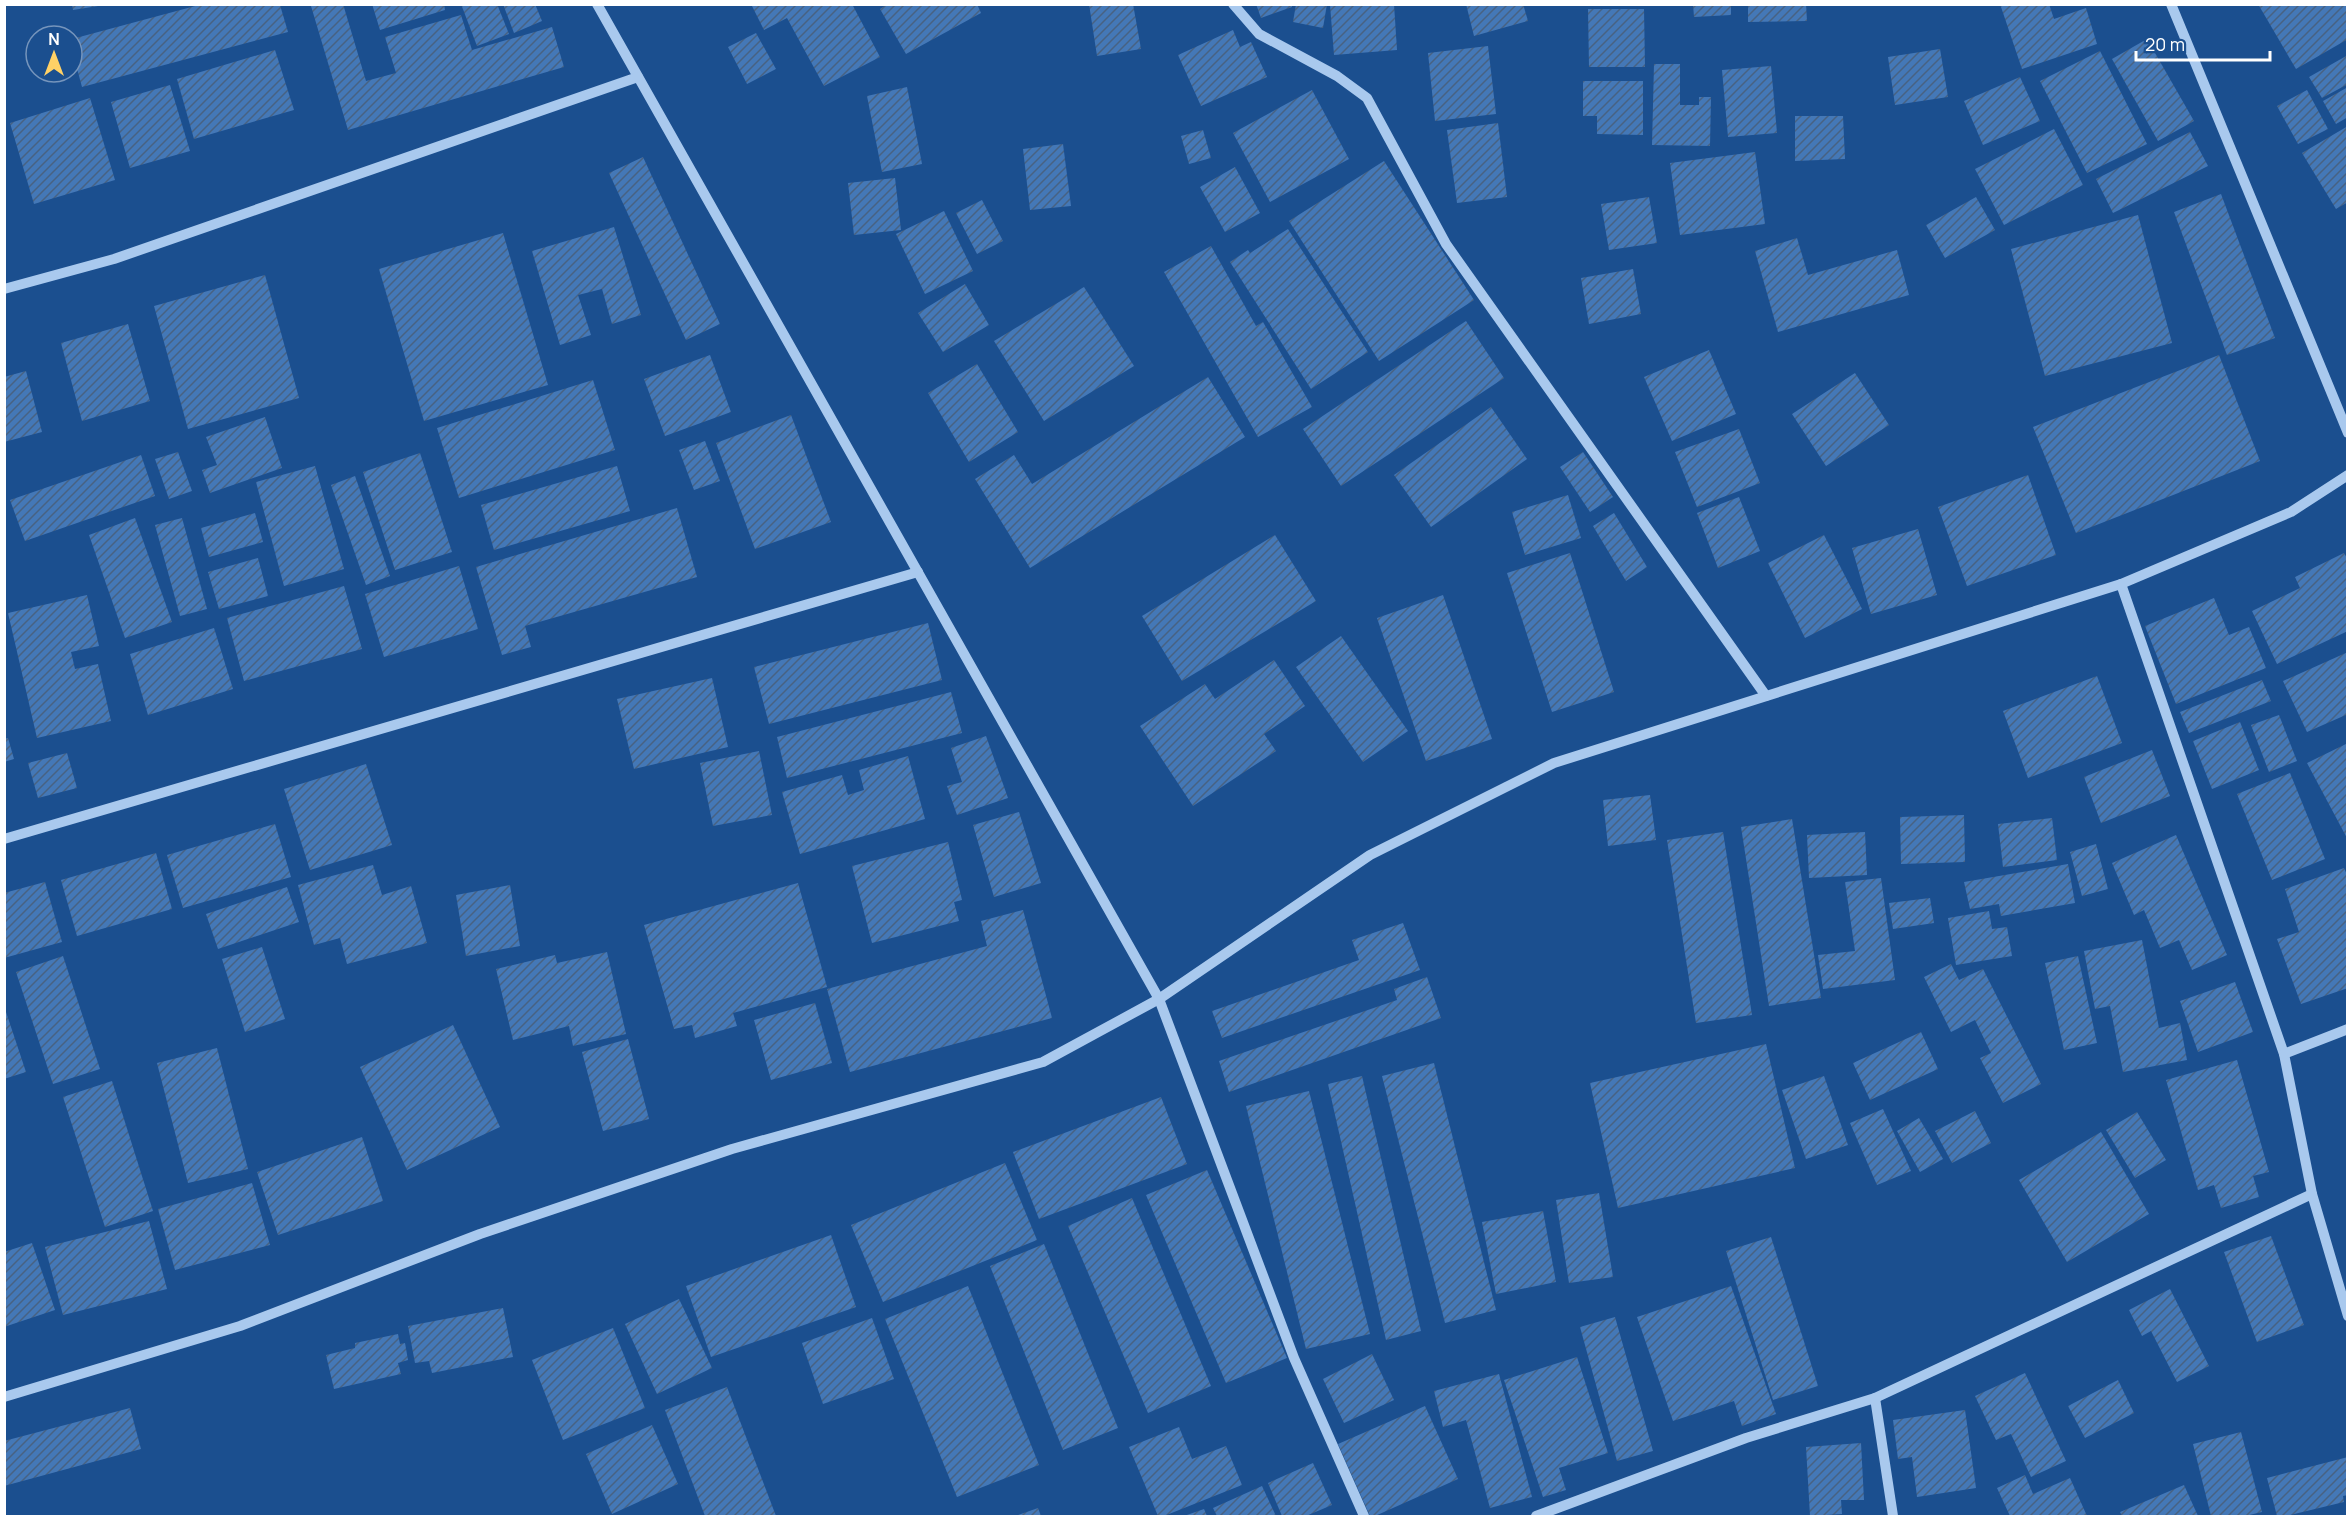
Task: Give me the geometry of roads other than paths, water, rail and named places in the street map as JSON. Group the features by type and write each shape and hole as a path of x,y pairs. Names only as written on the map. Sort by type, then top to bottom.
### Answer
{"street":[{"path":"597,4 1159,999 1293,1358 1364,1516"},
{"path":"1233,4 1259,34 1337,76 1367,99 1446,244 1766,696"},
{"path":"2171,4 2348,433"},
{"path":"4,290 114,259 638,77"},
{"path":"4,1396 240,1326 480,1234 732,1149 1043,1062 1159,999 1370,855 1554,764 2121,584 2291,512 2348,475"},
{"path":"4,839 918,572"},
{"path":"2121,584 2284,1054 2312,1194 2348,1316"},
{"path":"2284,1054 2348,1029"},
{"path":"1536,1516 1746,1438 1875,1398 2312,1194"},
{"path":"1875,1398 1893,1516"}]}
